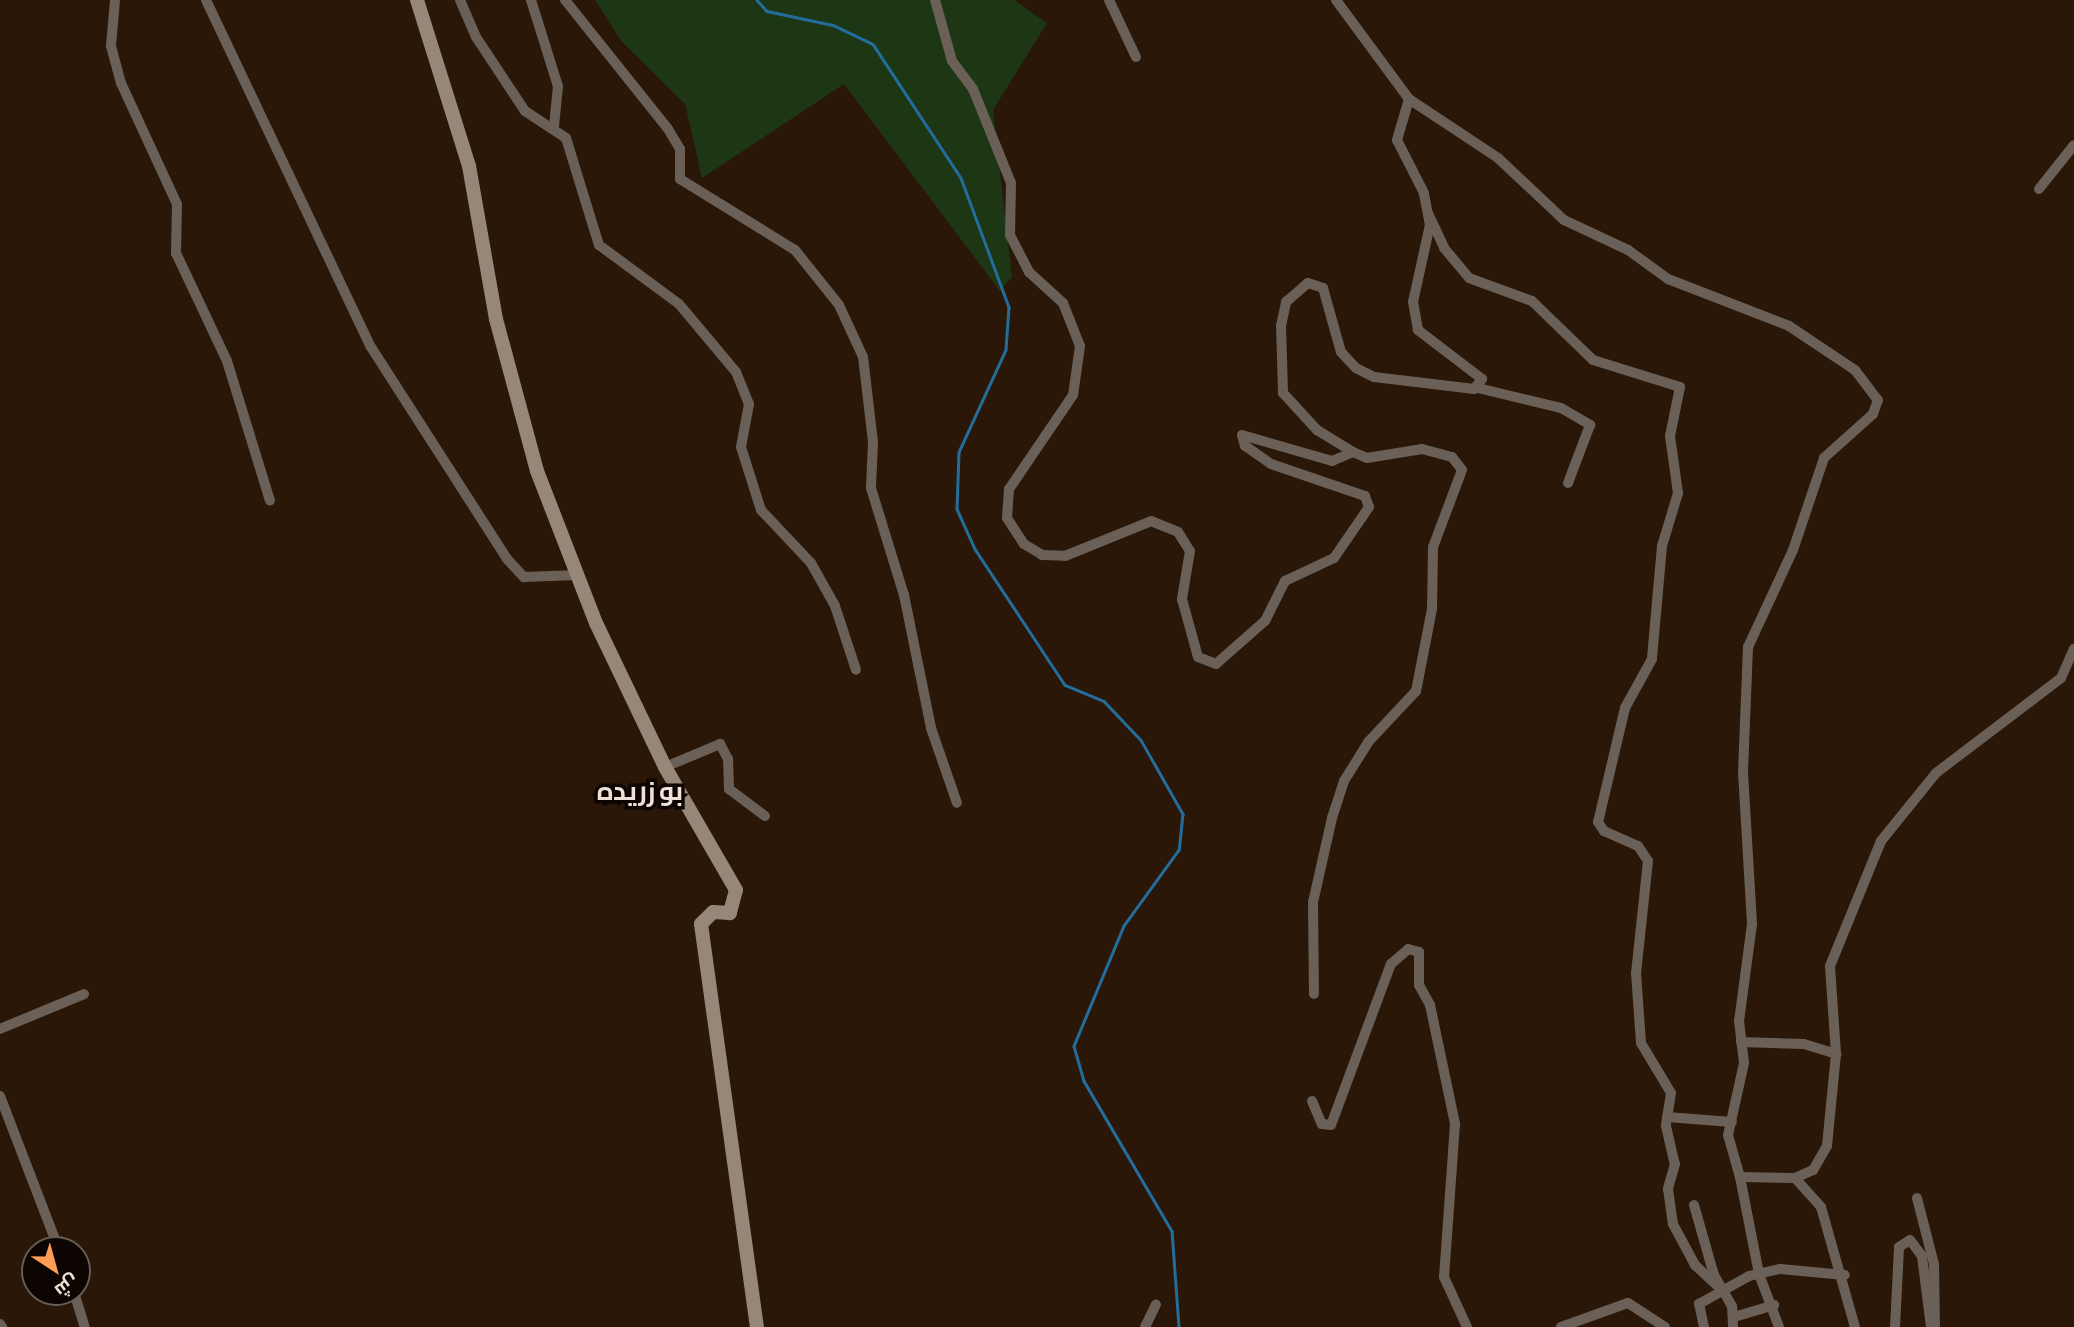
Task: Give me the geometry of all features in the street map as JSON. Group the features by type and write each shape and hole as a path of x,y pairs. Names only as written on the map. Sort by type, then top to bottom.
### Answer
{"street":[{"path":"115,0 111,46 121,83 177,204 176,253 226,362 270,501"},
{"path":"206,0 371,347 507,559 524,578 578,575"},
{"path":"417,0 469,166 496,319 537,471 578,575 665,767 736,890 730,913 713,912 701,924 757,1327"},
{"path":"460,0 475,37 525,111 554,126 566,138 599,245 679,304 736,372 749,404 741,447 761,510 811,563 835,606 856,670"},
{"path":"531,0 558,86 554,126"},
{"path":"565,0 668,129 680,149 680,179 795,250 839,305 863,357 873,442 871,488 904,595 931,728 957,803"},
{"path":"935,0 952,61 973,89 1011,183 1005,213 1010,235 1029,272 1063,303 1080,346 1073,395 1009,489 1007,518 1024,544 1042,555 1065,556 1151,521 1178,532 1190,551 1182,599 1198,657 1216,664 1265,621 1285,581 1334,558 1369,507 1365,496 1270,464 1245,446 1242,435 1332,461 1353,452"},
{"path":"1109,0 1136,57"},
{"path":"1336,0 1409,99 1498,159 1564,220 1629,250 1668,279 1789,326 1855,370 1878,400 1873,414 1824,458 1793,550 1748,647 1744,772 1752,925 1741,1042 1744,1063 1728,1147 1740,1177 1759,1274 1774,1305 1779,1327"},
{"path":"1409,99 1397,140 1444,248 1469,278 1532,301 1593,360 1680,387 1670,436 1678,493 1660,556 1652,659 1622,716 1598,822 1604,831 1634,843 1648,861 1637,1007 1644,1052 1663,1071 1671,1093 1667,1117 1673,1224 1695,1265 1720,1288"},
{"path":"2039,189 2074,145"},
{"path":"1428,213 1428,255 1413,302 1418,330 1479,375 1478,388"},
{"path":"1314,993 1313,902 1332,818 1344,781 1369,741 1416,691 1432,609 1433,547 1462,470 1452,457 1422,449 1367,458 1317,430 1283,393 1281,326 1286,302 1308,283 1322,288 1341,352 1356,368 1374,377 1478,388 1561,408 1590,425 1568,483"},
{"path":"1740,1177 1795,1178 1814,1170 1827,1146 1836,1054 1830,966 1881,841 1936,774 2061,678 2074,649"},
{"path":"665,767 720,744 729,759 729,789 765,816"},
{"path":"1312,1101 1322,1124 1331,1125 1391,964 1408,949 1419,952 1419,985 1430,1005 1455,1124 1444,1277 1467,1327"},
{"path":"0,1029 84,994"},
{"path":"1741,1042 1804,1044 1836,1054"},
{"path":"0,1096 54,1236"},
{"path":"1667,1117 1732,1122"},
{"path":"1795,1178 1827,1219 1844,1275 1855,1327"},
{"path":"1917,1198 1934,1264 1933,1327"},
{"path":"1694,1205 1720,1288 1734,1322 1774,1305"},
{"path":"1895,1327 1899,1247 1910,1240 1922,1256 1933,1327"},
{"path":"1704,1327 1699,1304 1720,1288 1780,1269 1844,1275"},
{"path":"1562,1327 1628,1303 1660,1326"},
{"path":"1144,1327 1156,1304"},
{"path":"78,1306 85,1327"}],"green space":[{"path":"595,0 1014,0 1047,23 993,110 1012,277 1000,291 844,84 702,178 685,104 621,41"}],"waterway":[{"path":"757,0 767,11 833,25 873,44 961,178 1009,307 1006,350 959,452 957,509 975,549 1065,685 1104,701 1141,740 1183,814 1179,850 1124,926 1074,1046 1084,1081 1172,1231 1179,1327"}],"district":[{"name":"بو زريده","path":"640,792"}]}
